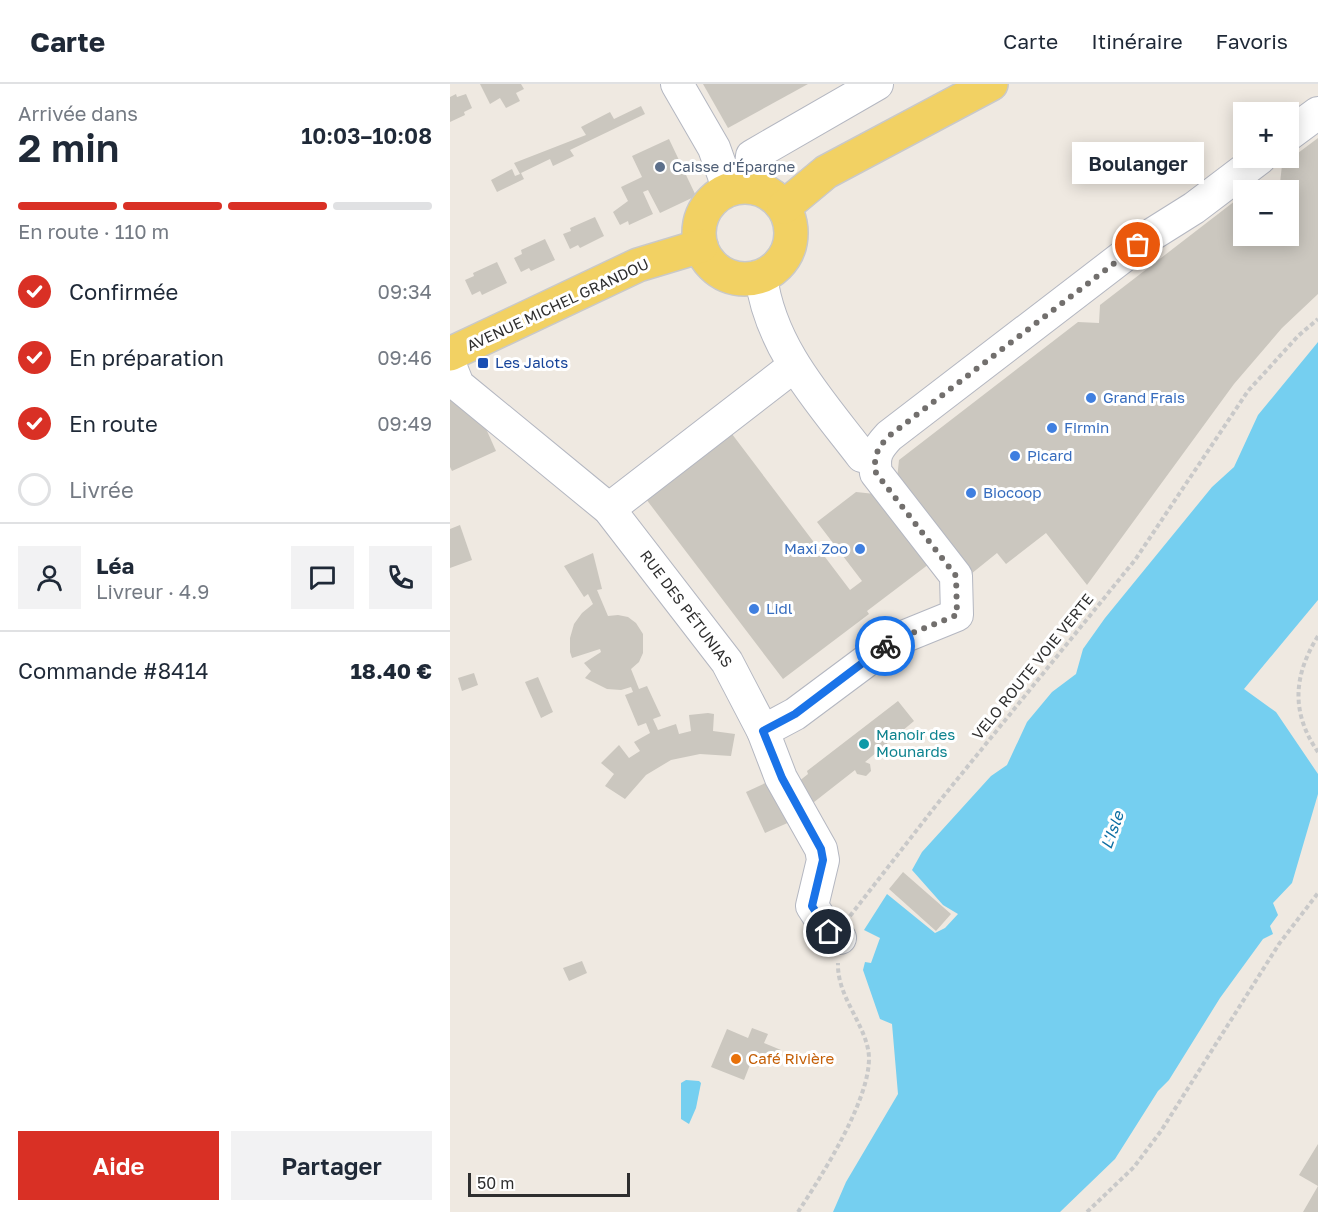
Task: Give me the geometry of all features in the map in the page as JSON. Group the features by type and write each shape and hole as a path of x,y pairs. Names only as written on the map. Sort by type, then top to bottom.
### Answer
{"main road":[{"path":"784,207 826,172 987,85"},
{"path":"739,188 769,193 784,207 792,230 791,242 781,263 761,276 746,279 725,273 707,259 701,246 699,232 701,219 707,207 717,196 739,188"},
{"name":"AVENUE MICHEL GRANDOU","path":"450,354 638,265 701,246"}],"street":[{"path":"677,84 739,188"},
{"path":"739,188 752,156 877,84"},
{"path":"1299,127 1318,113"},
{"path":"763,731 795,714 892,641 957,615 956,576 876,473 874,459 877,450 889,436 1151,235 1194,208 1247,168"},
{"path":"761,276 764,300 794,366 862,456 874,459"},
{"name":"RUE DES PÉTUNIAS","path":"450,365 458,385 609,508 727,662 763,731 782,778 821,849 823,860 812,906 829,932 840,939"},
{"path":"609,508 794,366"}],"path":[{"name":"VELO ROUTE VOIE VERTE","path":"798,1212 846,1132 868,1075 869,1050 838,972 840,939 852,911 1135,560 1248,391 1298,336 1318,319"},
{"path":"1318,636 1302,670 1298,696 1300,719 1318,752"},
{"path":"1087,1212 1134,1167 1161,1131 1279,944 1318,893"}],"water":[{"name":"L'Isle","path":"1318,342 1318,600 1244,689 1276,712 1318,774 1318,794 1292,883 1273,903 1278,915 1270,926 1273,934 1263,939 1220,998 1169,1080 1158,1091 1115,1159 1060,1212 833,1212 846,1182 898,1094 892,1024 880,1019 863,970 865,962 871,963 880,938 864,930 887,894 935,933 945,928 958,914 943,905 912,870 922,852 991,776 1007,765 1027,722 1052,692 1076,674 1083,649 1105,618 1212,487 1234,467 1258,415"},
{"path":"686,1080 701,1083 696,1108 689,1124 681,1119 681,1083"}],"building":[{"path":"480,84 521,84 524,89 516,93 520,101 506,108 500,98 490,104"},
{"path":"703,84 808,84 728,128"},
{"path":"456,94 457,97 466,94 472,108 464,112 465,115 450,122 450,97"},
{"path":"641,106 645,114 570,150 574,156 553,166 550,159 521,173 524,179 497,192 491,180 512,169 515,176 520,174 514,163 586,135 581,127 610,112 614,119"},
{"path":"1318,138 1318,294 1282,328 1234,384 1087,585 1046,533 1006,564 997,553 971,574 897,479 899,460 1078,322 1099,323 1100,305 1233,202 1233,246 1299,246 1299,180 1280,180 1282,168 1299,168 1299,152"},
{"name":"Caisse d'Épargne","path":"669,139 696,196 660,213 648,190 643,192 653,214 629,225 628,221 620,225 613,212 628,201 621,187 642,177 632,156"},
{"path":"595,217 604,236 580,248 578,245 570,249 563,234 571,231 570,228"},
{"path":"545,239 555,260 531,271 529,268 521,272 514,258 522,254 521,250"},
{"path":"497,262 507,283 482,295 480,291 472,295 465,280 474,276 473,273"},
{"path":"450,394 483,422 496,451 452,471 450,467"},
{"path":"732,434 850,590 862,581 817,522 856,492 875,494 929,564 867,611 869,614 783,679 646,499"},
{"path":"460,525 472,560 450,568 450,529"},
{"path":"593,553 602,589 597,590 608,616 628,617 636,623 643,634 643,653 639,662 631,669 639,689 647,686 661,716 653,719 658,730 676,724 679,734 691,731 689,715 708,713 714,714 713,731 735,734 731,756 700,754 671,760 646,775 625,799 605,786 614,774 601,763 619,745 629,758 640,751 634,742 650,733 646,723 638,726 625,695 633,692 631,687 621,690 607,689 585,678 591,671 584,663 601,652 600,649 572,658 570,652 570,638 574,624 593,604 588,594 584,597 564,566"},
{"path":"474,673 478,685 462,691 458,678"},
{"path":"538,677 553,712 541,718 525,682"},
{"name":"Manoir des Mounards","path":"898,701 914,721 865,762 870,764 871,771 866,776 857,774 855,770 809,806 793,786 808,774 807,771"},
{"path":"774,779 792,821 765,833 746,792"},
{"path":"903,872 951,914 936,931 889,889"},
{"path":"582,961 587,973 569,981 563,968"},
{"path":"752,1028 768,1034 764,1043 781,1050 776,1061 755,1052 744,1080 711,1067 727,1029 748,1038"},
{"path":"1318,1144 1318,1186 1299,1175"},
{"path":"1318,1186 1318,1212 1303,1212"}],"way so far":[{"path":"885,646 892,641 957,615 956,576 876,473 874,459 877,450 889,436 1138,245"}],"place":[{"name":"Caisse d'Épargne","path":"660,167"},
{"name":"Boulanger","path":"1138,245"},
{"name":"Les Jalots","path":"483,363"},
{"name":"Grand Frais","path":"1091,398"},
{"name":"Firmin","path":"1052,428"},
{"name":"Picard","path":"1015,456"},
{"name":"Biocoop","path":"971,493"},
{"name":"Maxi Zoo","path":"860,549"},
{"name":"Lidl","path":"754,609"},
{"name":"Manoir des Mounards","path":"864,744"},
{"name":"Café Rivière","path":"736,1059"}],"route":[{"path":"829,932 812,906 823,860 821,849 782,778 763,731 795,714 885,646"}]}
